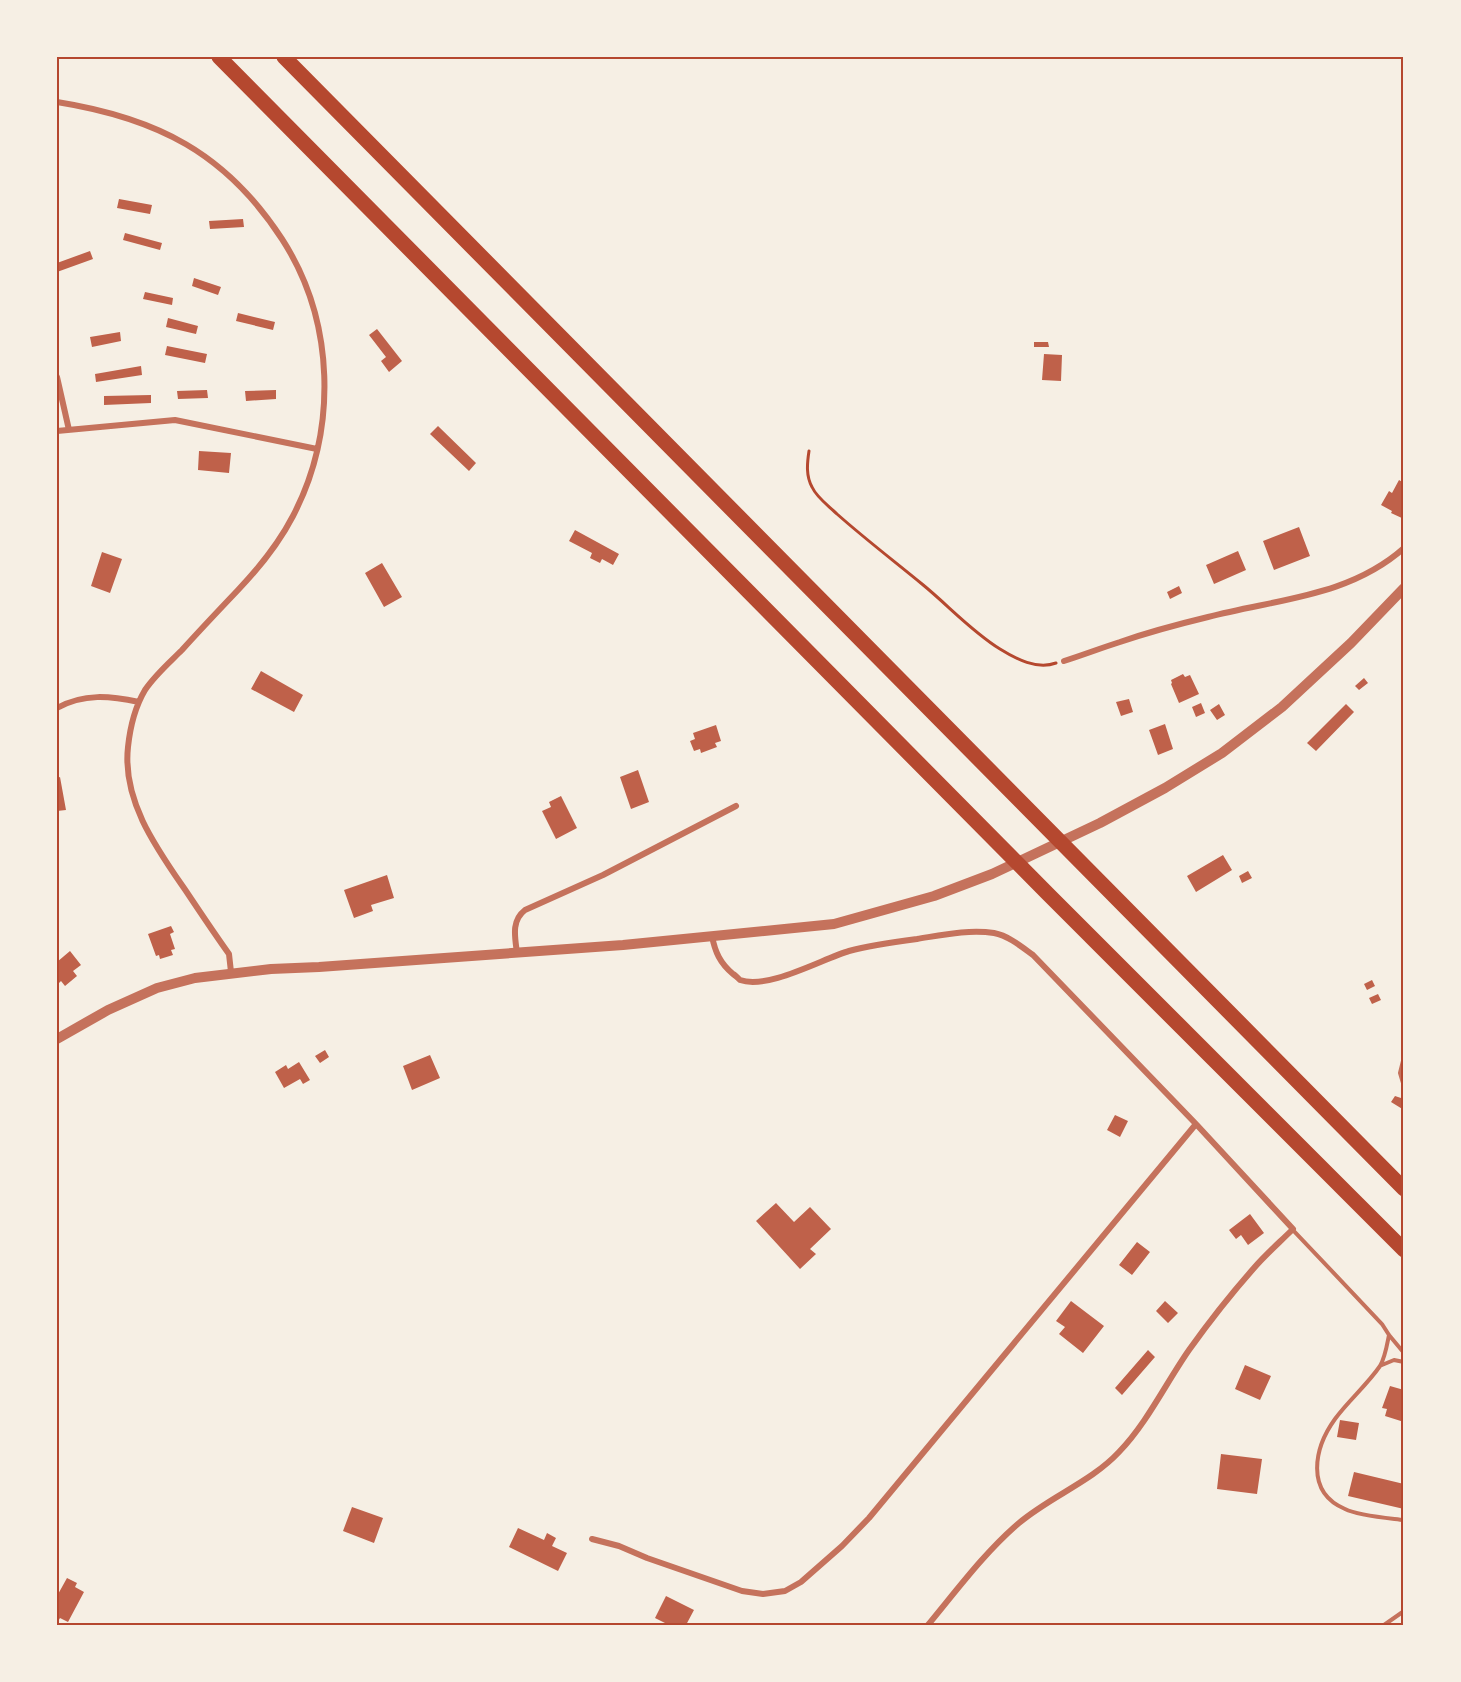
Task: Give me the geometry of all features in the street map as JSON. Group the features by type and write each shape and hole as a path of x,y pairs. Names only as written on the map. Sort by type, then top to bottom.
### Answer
{"highway":[{"path":"219,57 1404,1250"},
{"path":"284,57 1404,1189"}],"street":[{"path":"57,102 117,114 161,130 184,142 222,168 254,201 289,251 314,310 323,346 325,388 317,449 297,507 275,545 238,591 146,688 132,723 127,750 132,795 149,836 229,954 231,972"},
{"path":"57,377 69,430"},
{"path":"57,431 175,420 317,449"},
{"path":"1064,661 1119,642 1209,616 1327,590 1382,566 1404,548"},
{"path":"57,1039 157,988 231,972 517,954 834,924 934,896 992,874 1100,823 1165,788 1222,753 1282,707 1351,643 1404,588"},
{"path":"57,708 67,702 111,696 139,702"},
{"path":"517,954 515,925 519,914 525,909 603,875 736,806"},
{"path":"712,936 714,951 725,967 740,980 756,982 772,979 849,951 870,947 968,932 996,933 1016,942 1033,956 1196,1124 1293,1229 1255,1266 1229,1298 1189,1351 1120,1451 1100,1470 1044,1504 1019,1523 996,1545 928,1625"},
{"path":"1404,1061 1401,1073 1404,1083"},
{"path":"592,1539 619,1546 742,1591 763,1594 785,1591 801,1582 842,1546 869,1518 1196,1124"}],"lane":[{"path":"1293,1229 1382,1324 1404,1353"},
{"path":"1389,1335 1381,1365 1334,1420 1323,1440 1316,1477 1322,1491 1332,1502 1346,1510 1404,1520"},
{"path":"1381,1365 1394,1360 1404,1362"},
{"path":"1384,1625 1391,1623 1404,1611"}],"path":[{"path":"809,451 808,477 818,496 964,622 1002,650 1033,665 1052,665 1064,661"}],"building":[{"path":"119,199 152,205 150,214 117,208"},
{"path":"243,219 244,227 210,229 209,221"},
{"path":"125,233 162,243 160,250 123,240"},
{"path":"90,251 93,259 57,272 57,263"},
{"path":"194,278 221,287 218,295 192,286"},
{"path":"145,292 173,298 172,305 143,299"},
{"path":"238,313 275,322 273,330 236,321"},
{"path":"168,318 198,326 196,334 166,327"},
{"path":"377,329 402,361 389,372 381,361 386,357 369,335"},
{"path":"120,332 121,341 92,347 90,337"},
{"path":"1034,342 1048,342 1049,347 1034,347"},
{"path":"167,346 207,354 205,363 165,355"},
{"path":"1044,354 1062,355 1061,381 1042,380"},
{"path":"141,366 142,375 96,382 95,374"},
{"path":"207,390 208,398 178,399 177,391"},
{"path":"276,390 276,399 246,401 245,391"},
{"path":"151,395 151,403 104,405 104,396"},
{"path":"438,426 476,463 469,471 430,434"},
{"path":"199,451 231,453 229,473 198,470"},
{"path":"1399,480 1404,483 1404,519 1381,505 1389,491 1392,493"},
{"path":"1299,527 1310,556 1274,570 1263,541"},
{"path":"575,530 619,554 613,565 602,559 600,563 590,558 592,553 569,541"},
{"path":"1238,551 1246,570 1214,584 1206,565"},
{"path":"102,552 122,559 110,593 91,586"},
{"path":"382,563 402,597 384,607 365,573"},
{"path":"1179,586 1182,593 1170,599 1167,592"},
{"path":"261,671 303,695 294,712 251,689"},
{"path":"1183,674 1185,677 1190,675 1199,694 1179,703 1171,680"},
{"path":"1364,678 1368,683 1359,690 1355,686"},
{"path":"1129,699 1133,712 1121,716 1116,702"},
{"path":"1201,703 1205,713 1196,717 1192,707"},
{"path":"1219,704 1225,715 1217,720 1210,710"},
{"path":"1346,704 1354,712 1316,751 1307,743"},
{"path":"1165,724 1173,749 1158,755 1149,730"},
{"path":"716,725 721,741 715,743 717,747 701,753 700,749 694,751 690,741 695,739 693,733"},
{"path":"638,770 649,802 631,809 620,777"},
{"path":"60,777 66,810 57,811 57,778"},
{"path":"561,796 577,828 556,839 542,811 551,807 549,802"},
{"path":"1223,855 1232,870 1196,892 1187,876"},
{"path":"1248,871 1252,878 1242,883 1239,876"},
{"path":"387,875 394,898 371,905 373,911 354,918 344,890"},
{"path":"171,926 174,932 170,934 175,949 171,950 173,955 160,959 159,955 156,956 148,934"},
{"path":"70,951 81,965 73,971 77,976 65,986 61,981 57,985 57,962"},
{"path":"1372,980 1375,986 1367,990 1364,984"},
{"path":"1378,994 1381,1000 1372,1004 1369,998"},
{"path":"325,1050 329,1057 320,1063 315,1056"},
{"path":"430,1055 440,1078 412,1090 403,1066"},
{"path":"299,1062 310,1080 303,1084 300,1079 284,1088 275,1072 286,1065 288,1069"},
{"path":"1395,1096 1404,1099 1404,1110 1391,1102"},
{"path":"1115,1115 1128,1121 1120,1137 1107,1130"},
{"path":"776,1203 794,1222 810,1207 831,1229 810,1249 816,1254 800,1269 756,1221"},
{"path":"1250,1214 1264,1233 1248,1245 1241,1235 1236,1239 1229,1230"},
{"path":"1137,1242 1150,1252 1132,1275 1119,1265"},
{"path":"1071,1301 1104,1326 1083,1353 1059,1334 1065,1327 1056,1321"},
{"path":"1165,1301 1178,1313 1168,1323 1156,1311"},
{"path":"1148,1350 1155,1357 1122,1395 1115,1388"},
{"path":"1245,1365 1271,1376 1260,1400 1235,1389"},
{"path":"1390,1386 1404,1390 1404,1422 1385,1416 1387,1409 1382,1408"},
{"path":"1340,1420 1359,1423 1356,1440 1337,1437"},
{"path":"1221,1454 1262,1459 1257,1494 1217,1489"},
{"path":"1354,1472 1404,1484 1404,1509 1348,1496"},
{"path":"352,1507 383,1518 374,1543 343,1531"},
{"path":"518,1528 544,1540 547,1533 556,1538 552,1546 567,1553 558,1571 509,1547"},
{"path":"67,1578 77,1583 75,1587 84,1592 68,1622 60,1618 57,1623 57,1596"},
{"path":"666,1596 694,1610 686,1625 669,1625 655,1618"}]}
